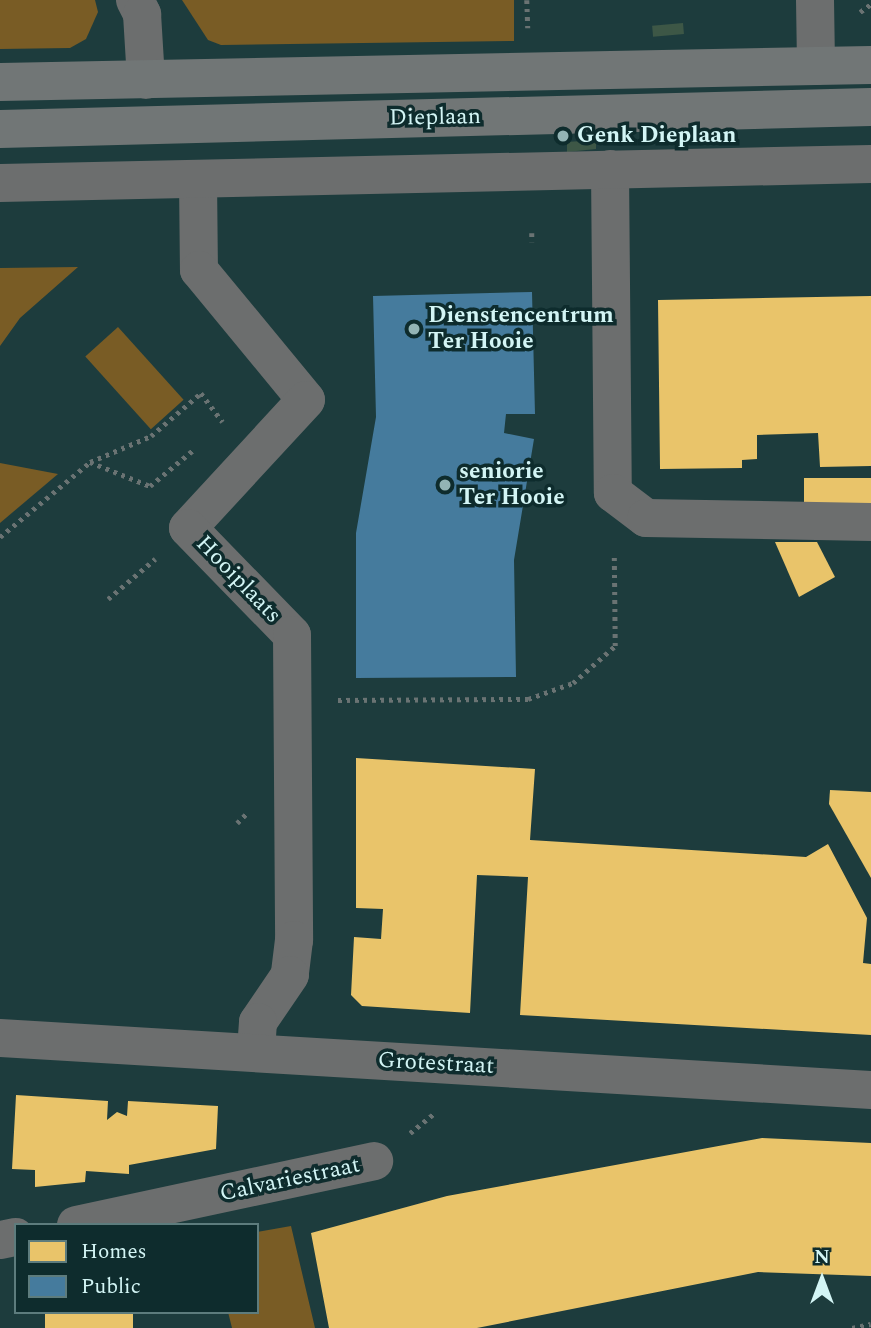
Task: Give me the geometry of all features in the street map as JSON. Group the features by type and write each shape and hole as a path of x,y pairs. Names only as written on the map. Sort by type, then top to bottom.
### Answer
{"main road":[{"name":"Dieplaan","path":"0,82 871,65"},
{"name":"Dieplaan","path":"0,129 871,107"}],"street":[{"path":"135,0 142,14 146,80"},
{"path":"815,0 816,66"},
{"path":"0,183 871,164"},
{"path":"610,169 613,493 646,518 871,522"},
{"name":"Hooiplaats","path":"198,178 199,270 306,400 188,528 292,635 293,876 290,975 258,1022 256,1053"},
{"name":"Grotestraat","path":"0,1038 871,1090"},
{"name":"Calvariestraat","path":"85,1223 374,1161"}],"path":[{"path":"532,233 532,242"},
{"path":"0,537 90,462 151,436 201,393 220,417"},
{"path":"90,462 150,486 200,445"},
{"path":"353,700 528,699 573,682 615,646 613,493"},
{"path":"108,599 158,556"},
{"name":"Calvariestraat","path":"374,1161 448,1101 447,1064"},
{"path":"852,1328 871,1324"}],"shaded area":[{"path":"0,0 95,0 98,12 86,39 70,48 0,49"},
{"path":"182,0 514,0 514,41 221,45 208,40"},
{"path":"78,267 20,318 0,346 0,268"},
{"path":"118,327 184,400 151,429 85,356"},
{"path":"0,463 58,474 0,523"},
{"path":"291,1226 315,1328 232,1328 228,1314 259,1314 259,1232"}],"building: Homes":[{"path":"871,296 871,466 820,467 818,433 757,435 757,459 742,460 742,468 660,469 658,300"},
{"path":"804,478 871,478 871,507 804,507"},
{"path":"775,542 817,542 835,577 799,597"},
{"path":"356,758 535,769 530,840 806,857 828,844 867,918 863,963 871,964 871,1035 520,1015 528,877 477,875 470,1013 362,1006 351,995 354,937 381,939 383,909 356,908"},
{"path":"830,790 871,792 871,878 829,804"},
{"path":"16,1095 108,1101 107,1120 117,1112 127,1116 128,1101 218,1106 216,1149 129,1165 129,1174 86,1171 85,1182 35,1187 35,1170 12,1169"},
{"path":"762,1138 871,1143 871,1276 758,1272 477,1328 329,1328 311,1233 447,1196"},
{"path":"45,1314 133,1314 133,1328 45,1328"}],"building: Public":[{"name":"seniorie Ter Hooie","path":"532,292 535,414 506,414 504,433 534,439 514,560 516,677 356,678 356,533 376,417 373,296"}],"building: Other":[{"path":"683,23 684,34 653,37 652,26"},
{"path":"596,140 596,149 567,152 567,142"}],"place":[{"name":"Genk Dieplaan","path":"563,136"},
{"name":"Dienstencentrum Ter Hooie","path":"414,329"},
{"name":"seniorie Ter Hooie","path":"445,485"}]}
